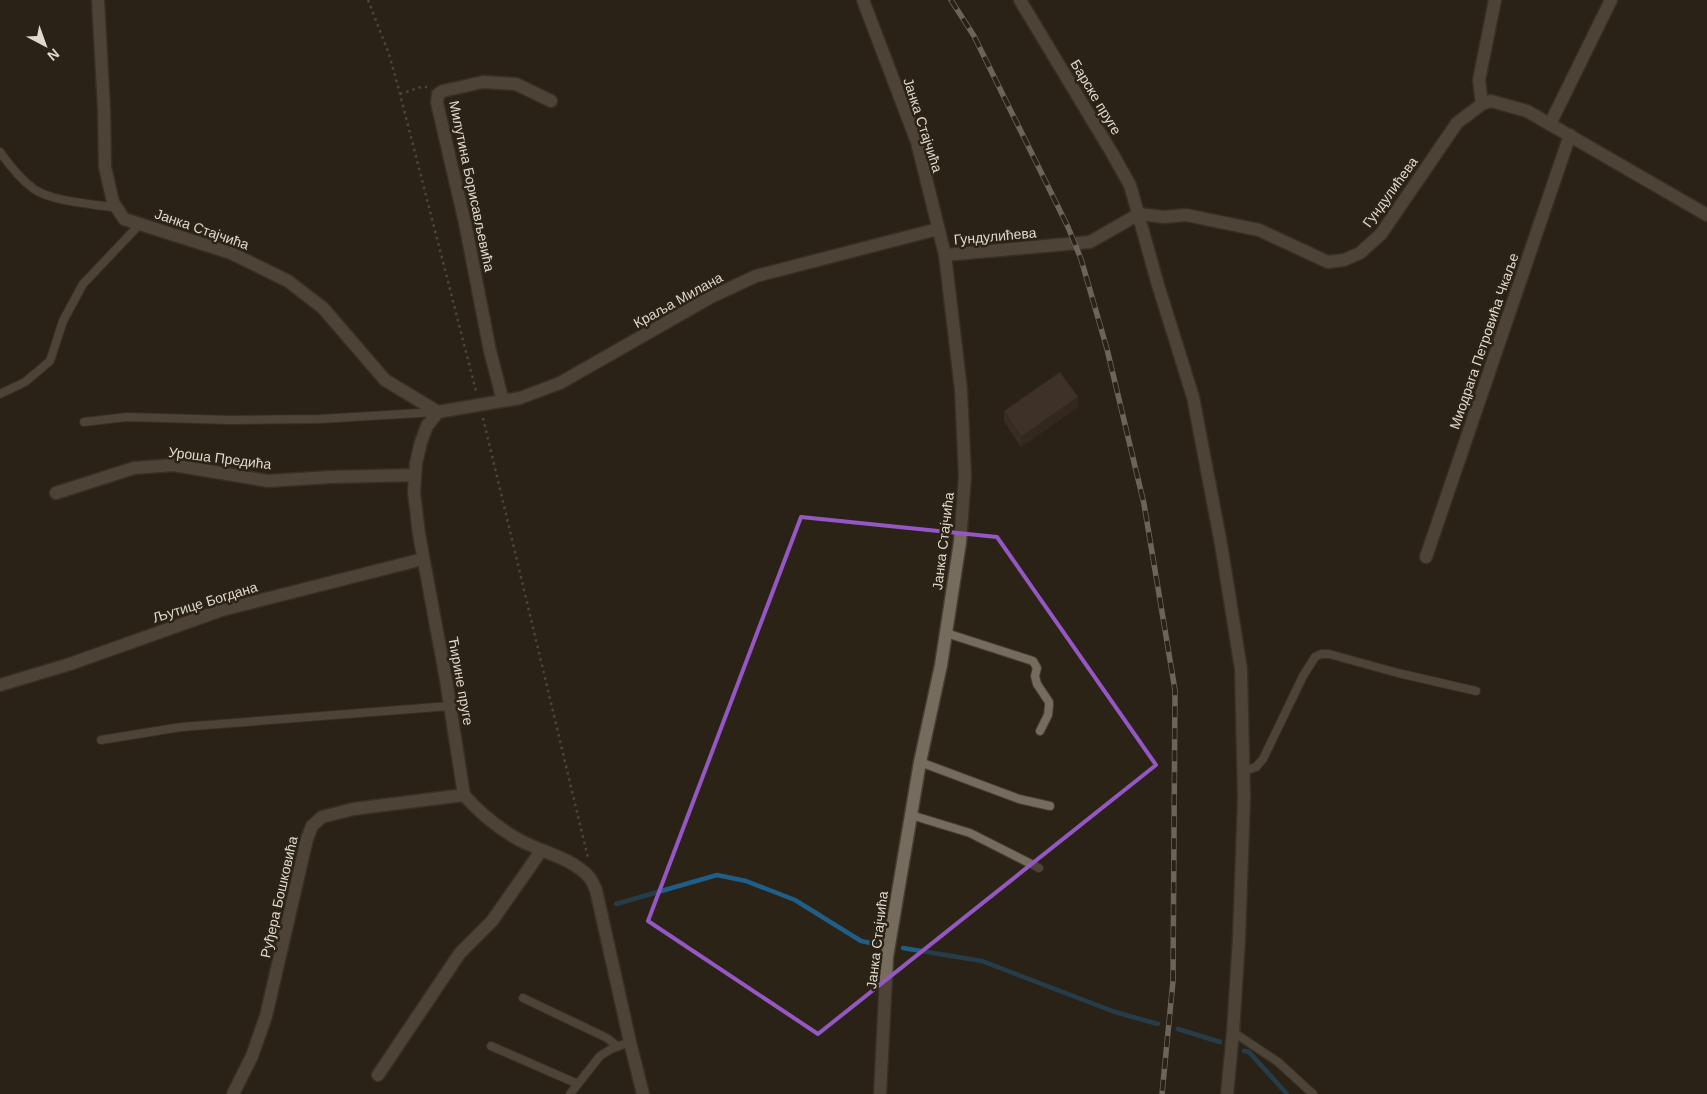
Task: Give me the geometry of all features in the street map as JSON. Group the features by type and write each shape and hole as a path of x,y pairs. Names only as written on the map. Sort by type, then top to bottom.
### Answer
{"street":[{"path":"98,0 105,167 112,202 117,208"},
{"name":"Јанка Стајчића","path":"862,0 917,142 945,255 961,390 965,476 960,542 941,665 920,762 887,957 880,1094"},
{"name":"Барске пруге","path":"1020,0 1130,185 1158,286 1193,397 1221,544 1241,669 1244,771 1240,920 1227,1094"},
{"path":"1495,0 1479,80 1482,104 1492,101 1527,111 1707,215"},
{"path":"1550,124 1611,0"},
{"name":"Милутина Борисављевића","path":"503,400 490,351 465,223 437,102 438,94 443,91 483,82 516,84 551,102"},
{"name":"Гундулићева","path":"945,255 1090,242 1139,214 1164,217 1186,215 1259,230 1328,262 1344,260 1360,253 1381,234 1456,123 1482,104"},
{"name":"Миодрага Петровића Чкаље","path":"1426,557 1570,135"},
{"name":"Јанка Стајчића","path":"117,208 124,218 231,253 288,281 323,308 385,380 438,412"},
{"name":"Краља Милана","path":"438,412 520,398 560,383 711,297 756,276 938,229"},
{"name":"Ћирине пруге","path":"438,412 427,426 424,434 416,463 414,492 418,534 450,706 464,795"},
{"name":"Уроша Предића","path":"56,493 134,468 173,465 268,482 330,477 415,474"},
{"name":"Љутице Богдана","path":"0,685 70,664 222,610 423,559"},
{"path":"464,795 474,806 514,837 580,868 590,878 596,890 623,1044 643,1094"},
{"name":"Руђера Бошковића","path":"233,1094 252,1056 266,1016 307,838 312,826 322,817 353,809 464,795"},
{"path":"378,1075 460,953 492,921 541,851"}],"lane":[{"path":"0,152 17,174 36,190 50,197 117,208"},
{"path":"0,394 25,382 50,361 63,321 83,284 140,224"},
{"path":"84,422 127,417 230,420 320,419 438,412"},
{"path":"946,633 1033,661 1037,668 1035,676 1037,684 1049,702 1048,715 1040,731"},
{"path":"1244,771 1256,767 1262,759 1303,676 1314,657 1320,654 1329,654 1398,673 1476,691"},
{"path":"101,740 181,727 450,706"},
{"path":"920,762 1018,799 1050,806"},
{"path":"911,815 970,833 1039,868"},
{"path":"523,998 623,1044"},
{"path":"1233,1032 1278,1062 1313,1094"},
{"path":"570,1094 600,1056 623,1044"},
{"path":"491,1046 578,1084"}],"path":[{"path":"368,0 389,54 480,405 589,862"},
{"path":"400,94 421,87 431,87 438,94"}],"highlighted area":[{"path":"801,517 997,537 1156,765 818,1034 648,921"}],"building":[{"path":"1060,372 1078,397 1021,437 1004,411"}],"waterway":[{"path":"616,904 717,875 746,881 795,900 861,941 875,944"},
{"path":"903,948 982,961 1115,1012 1158,1024"},
{"path":"1178,1029 1220,1042"},
{"path":"1244,1051 1249,1052 1287,1094"}],"railway":[{"path":"951,0 974,36 1068,227 1081,259 1107,349 1144,504 1175,690 1173,981 1162,1094"}]}
